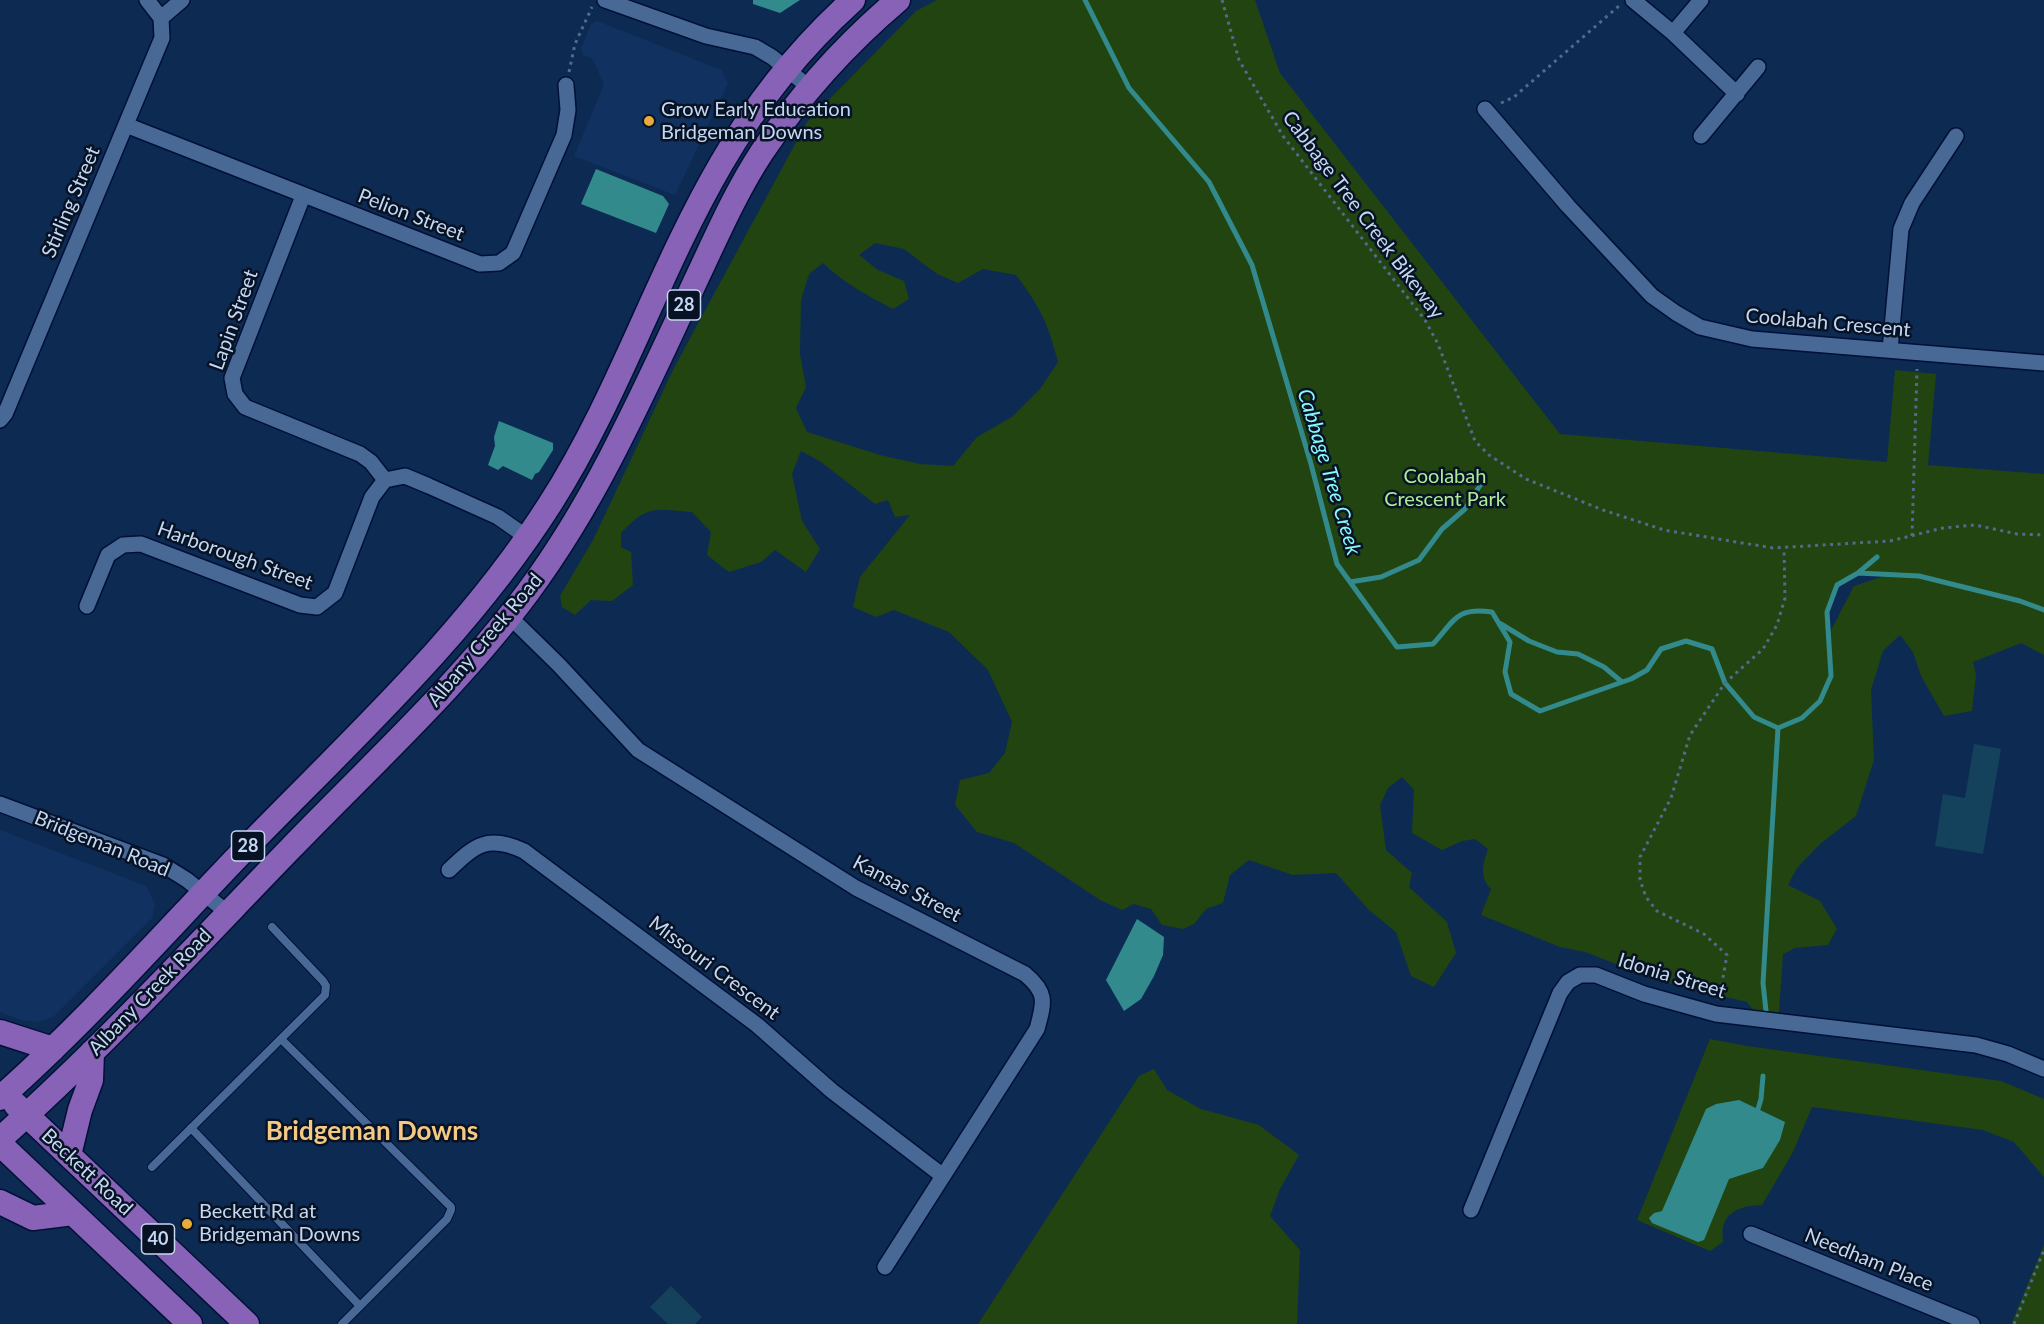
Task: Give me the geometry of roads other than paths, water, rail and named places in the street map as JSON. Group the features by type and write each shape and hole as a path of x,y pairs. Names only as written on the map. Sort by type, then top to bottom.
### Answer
{"main road":[{"name":"Albany Creek Road","path":"2,1093 53,1049 441,648 484,597 528,538 593,431 715,174 755,110 787,69 853,0"},
{"name":"Albany Creek Road","path":"0,1139 92,1052 447,688 509,616 548,564 591,495 628,425 745,180 777,130 810,88 853,40 898,0"},
{"path":"0,1032 53,1049"},
{"path":"69,1155 80,1110 91,1080 92,1052"},
{"name":"Beckett Road","path":"2,1093 247,1324"},
{"name":"Beckett Road","path":"0,1144 190,1324"},
{"path":"0,1202 33,1218 73,1213"}],"street":[{"path":"147,0 161,18 182,0"},
{"path":"1633,0 1673,33 1737,94"},
{"path":"1673,33 1701,0"},
{"path":"599,3 644,7 706,36 755,47 772,57 810,88"},
{"name":"Stirling Street","path":"0,420 5,414 162,38 161,18"},
{"path":"1701,136 1758,67"},
{"name":"Pelion Street","path":"126,125 480,264 499,263 513,253 564,135 568,110 566,85"},
{"name":"Coolabah Crescent","path":"1485,109 1568,206 1652,296 1700,327 1752,339 2044,363"},
{"path":"1890,350 1901,229 1912,202 1956,136"},
{"name":"Lapin Street","path":"303,196 232,378 235,394 245,407 360,454 371,462 385,480"},
{"path":"385,480 405,476 498,516 528,538"},
{"name":"Harborough Street","path":"87,606 108,555 123,545 141,544 300,605 317,607 335,593 372,497 385,480"},
{"name":"Kansas Street","path":"509,616 559,665 638,750 856,888 1024,974 1038,985 1044,1003 1036,1029 885,1267"},
{"name":"Bridgeman Road","path":"0,804 163,866 203,892 228,913"},
{"name":"Missouri Crescent","path":"449,870 479,845 491,842 508,843 524,851 757,1025 832,1091 943,1176"},
{"name":"Idonia Street","path":"1472,1210 1560,993 1568,982 1580,975 1596,975 1644,994 1716,1014 1976,1045 2008,1054 2044,1069"},
{"name":"Needham Place","path":"1751,1234 1972,1324"}],"lane":[{"path":"152,1167 325,995 323,981 272,927"},
{"path":"281,1039 451,1207 447,1219 342,1324"},
{"path":"191,1128 360,1306"}],"waterway":[{"name":"Cabbage Tree Creek","path":"1085,0 1129,88 1209,182 1252,265 1311,464 1337,564 1397,647 1433,644 1457,617 1471,612 1492,612 1510,642 1505,672 1511,694 1540,711 1631,679 1647,670 1661,649 1686,641 1712,649 1725,683 1754,717 1778,728 1802,718 1820,701 1831,676 1827,612 1837,585 1858,573 1919,576 2020,601 2044,610"},
{"path":"1350,582 1381,577 1419,560 1442,529 1465,509 1481,484"},
{"path":"1858,573 1877,557"},
{"path":"1501,624 1529,641 1557,652 1578,654 1604,667 1622,682"},
{"path":"1766,1011 1763,983 1778,728"},
{"path":"1758,1109 1763,1076"}],"place":[{"name":"Grow Early Education Bridgeman Downs","path":"649,121"},
{"name":"Beckett Rd at Bridgeman Downs","path":"187,1224"}],"district":[{"name":"Bridgeman Downs","path":"372,1132"}],"park label":[{"name":"Coolabah Crescent Park","path":"1445,488"}]}
